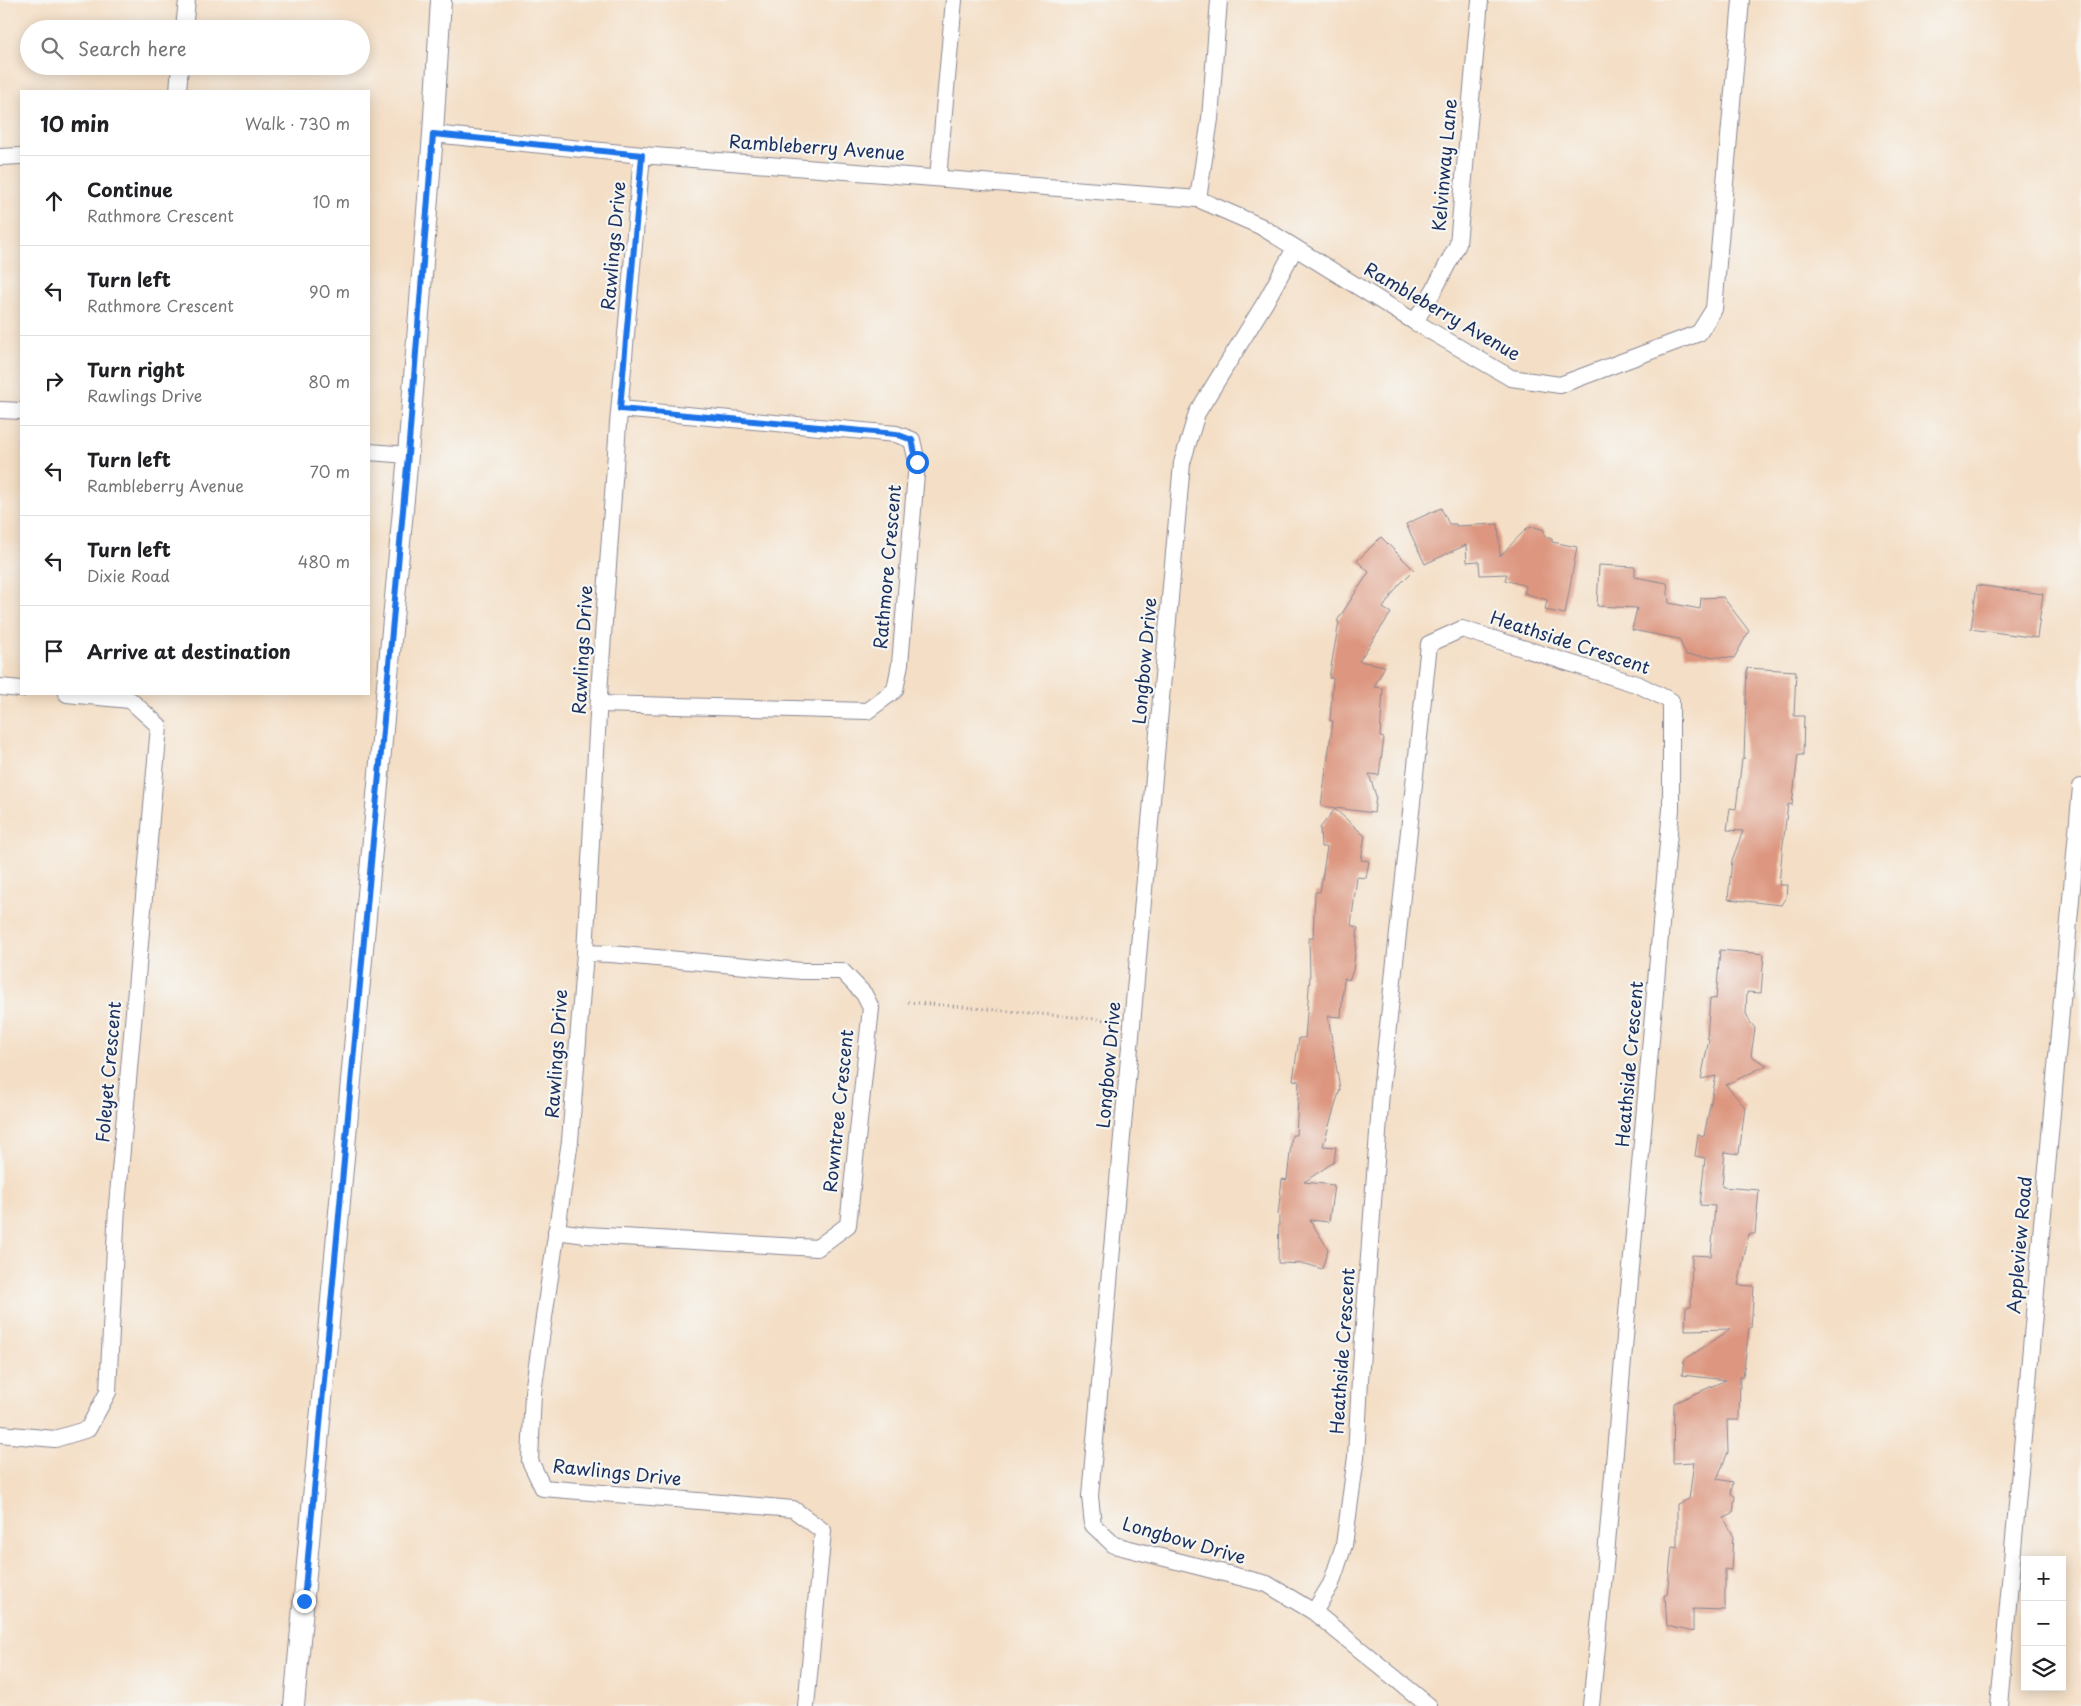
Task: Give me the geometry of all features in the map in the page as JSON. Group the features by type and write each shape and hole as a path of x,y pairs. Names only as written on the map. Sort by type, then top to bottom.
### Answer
{"street":[{"path":"185,20 187,0"},
{"path":"294,1706 408,455 433,134 441,0"},
{"path":"938,178 954,0"},
{"path":"1198,199 1210,119 1219,0"},
{"name":"Kelvinway Lane","path":"1415,322 1458,244 1480,0"},
{"name":"Rambleberry Avenue","path":"433,134 642,155 1198,199 1260,226 1415,322 1511,378 1560,385 1699,333 1714,309 1742,0"},
{"path":"178,90 179,75"},
{"name":"Rawlings Drive","path":"642,155 620,409 600,678 585,953 570,1142 532,1402 530,1461 543,1488 793,1509 823,1531 806,1706"},
{"path":"0,157 20,156"},
{"name":"Longbow Drive","path":"1295,248 1266,302 1197,413 1182,463 1090,1496 1093,1525 1114,1545 1267,1584 1314,1612 1429,1706"},
{"name":"Rathmore Crescent","path":"600,704 868,711 895,690 900,664 917,462 912,440 896,434 620,409"},
{"path":"0,410 20,411"},
{"path":"370,452 408,455"},
{"name":"Heathside Crescent","path":"1314,1612 1331,1584 1344,1545 1356,1457 1381,1092 1429,644 1462,629 1639,685 1671,701 1671,809 1606,1555 1591,1706"},
{"path":"0,687 20,689"},
{"name":"Foleyet Crescent","path":"0,1434 56,1439 88,1429 108,1392 117,1206 159,726 130,700 78,695"},
{"name":"Appleview Road","path":"1999,1706 2081,787"},
{"name":"Rowntree Crescent","path":"556,1231 586,1235 817,1248 848,1225 870,1018 871,1008 864,994 842,970 802,971 585,953"}],"path":[{"path":"908,1002 1107,1020"}],"building":[{"path":"1441,508 1449,524 1456,524 1456,526 1498,524 1500,556 1527,528 1535,527 1544,530 1545,537 1552,539 1552,542 1577,547 1565,614 1545,610 1547,600 1524,593 1526,586 1505,580 1507,574 1480,575 1479,561 1467,562 1466,545 1425,564 1406,524"},
{"path":"1381,537 1414,570 1398,586 1383,608 1391,613 1359,661 1385,666 1374,687 1383,688 1380,737 1384,738 1379,775 1369,774 1376,796 1374,813 1321,806 1333,721 1330,721 1333,678 1329,678 1339,622 1337,621 1369,572 1357,561"},
{"path":"1599,565 1635,567 1635,577 1667,583 1669,603 1700,609 1701,598 1723,597 1749,631 1734,658 1686,655 1679,639 1632,630 1637,608 1597,606"},
{"path":"1977,585 2043,594 2037,638 1971,629"},
{"path":"1747,668 1796,671 1794,716 1804,716 1803,755 1798,755 1792,805 1788,804 1782,852 1779,885 1787,885 1786,897 1781,905 1728,899 1732,860 1743,831 1727,830 1730,808 1736,809 1742,759 1744,759"},
{"path":"1335,809 1365,836 1361,860 1369,861 1366,878 1357,877 1351,925 1358,928 1353,970 1349,980 1344,978 1341,1017 1328,1016 1340,1089 1323,1146 1336,1147 1334,1162 1304,1182 1334,1185 1329,1222 1310,1220 1328,1249 1322,1269 1306,1264 1278,1263 1278,1215 1282,1179 1287,1180 1292,1135 1296,1135 1299,1081 1293,1080 1299,1038 1305,1038 1310,976 1309,938 1313,938 1315,892 1320,892 1327,847 1321,847 1320,828"},
{"path":"1720,950 1764,954 1761,993 1747,992 1746,1013 1755,1028 1751,1056 1767,1065 1726,1085 1745,1107 1739,1154 1725,1152 1722,1187 1759,1190 1755,1234 1749,1234 1738,1285 1754,1286 1751,1328 1749,1328 1743,1377 1740,1377 1739,1420 1727,1420 1728,1452 1717,1479 1733,1482 1731,1494 1735,1496 1733,1514 1724,1518 1733,1535 1731,1570 1725,1569 1725,1610 1693,1609 1693,1632 1667,1626 1665,1595 1667,1595 1672,1547 1677,1548 1677,1504 1689,1499 1694,1462 1673,1463 1674,1403 1726,1380 1682,1375 1684,1360 1731,1329 1685,1330 1686,1307 1691,1307 1692,1255 1711,1256 1715,1206 1700,1205 1705,1158 1695,1156 1698,1134 1704,1136 1716,1076 1701,1079 1709,1039 1707,1038 1710,998 1716,999"}],"route":[{"path":"304,1601 408,455 433,134 642,155 620,409 896,434 912,440 917,462"}]}
